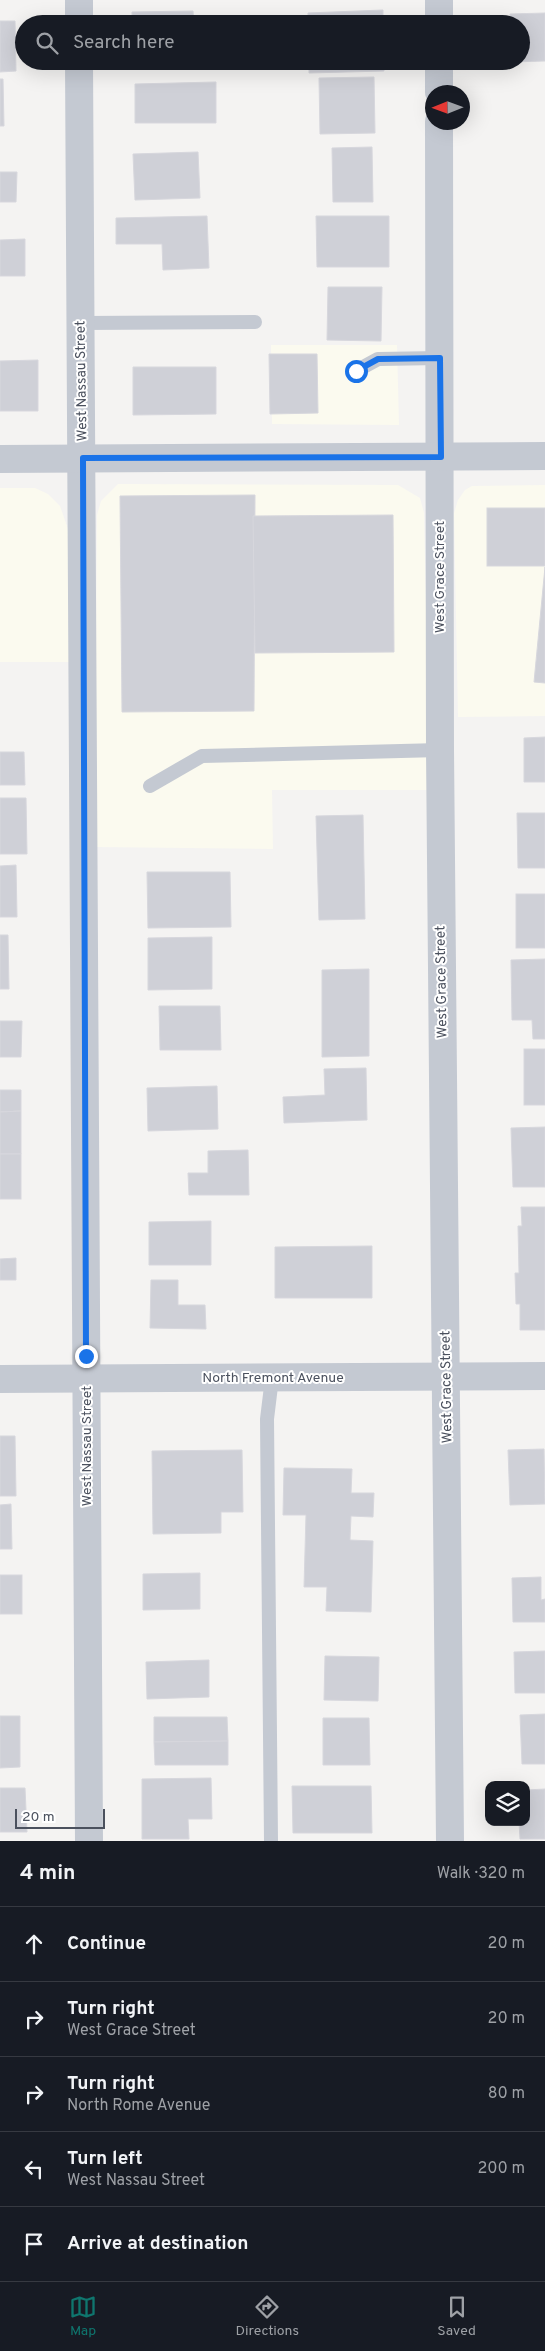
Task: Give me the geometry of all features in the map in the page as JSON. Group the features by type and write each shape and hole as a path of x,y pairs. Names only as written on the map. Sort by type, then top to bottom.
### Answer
{"street":[{"path":"79,0 79,15"},
{"path":"439,0 439,15"},
{"name":"West Nassau Street","path":"79,70 83,458 89,1841"},
{"path":"439,70 439,85"},
{"name":"West Grace Street","path":"440,130 440,750 450,1841"},
{"path":"0,459 545,456"},
{"name":"North Fremont Avenue","path":"0,1379 545,1376"}],"lane":[{"path":"82,323 256,322"},
{"path":"356,371 378,359 440,358"},
{"path":"150,786 202,756 440,750"},
{"path":"271,1841 267,1420 272,1378"}],"shaded area":[{"path":"271,345 397,345 399,425 272,424"},
{"path":"118,484 398,485 420,498 424,513 430,790 272,790 273,849 95,847 97,515 101,501"},
{"path":"545,485 545,716 458,717 454,513 458,500 465,490 472,486"},
{"path":"0,488 35,488 48,494 60,506 68,529 69,662 0,662"}],"building":[{"path":"383,10 383,15 308,15 308,13"},
{"path":"193,11 193,15 132,15 132,12"},
{"path":"545,13 545,61 530,61 530,15 510,14"},
{"path":"0,21 15,21 16,71 0,72"},
{"path":"309,70 384,70 384,71 309,73"},
{"path":"374,77 375,133 320,134 319,78"},
{"path":"0,79 3,79 4,126 0,126"},
{"path":"216,82 216,123 135,123 135,84"},
{"path":"372,147 373,202 333,202 332,148"},
{"path":"198,152 200,198 135,200 133,154"},
{"path":"0,172 17,172 16,202 0,202"},
{"path":"207,216 209,268 163,270 162,244 116,244 116,218"},
{"path":"316,216 389,216 389,267 317,267"},
{"path":"25,239 25,276 0,276 0,240"},
{"path":"328,287 382,287 381,341 327,340"},
{"path":"269,354 317,354 318,413 270,414"},
{"path":"38,360 38,411 0,411 0,361"},
{"path":"133,367 216,367 216,414 133,415"},
{"path":"255,495 254,711 122,712 120,496"},
{"path":"487,508 545,508 545,566 487,566"},
{"path":"393,515 394,652 255,653 253,516"},
{"path":"545,567 545,683 534,682"},
{"path":"545,737 545,782 524,782 524,738"},
{"path":"0,752 24,752 25,785 0,785"},
{"path":"0,798 26,798 27,854 0,854"},
{"path":"517,813 545,813 545,868 518,868"},
{"path":"363,815 365,919 319,920 316,816"},
{"path":"16,865 17,917 0,917 0,866"},
{"path":"147,872 230,872 231,927 148,928"},
{"path":"516,894 545,894 545,948 516,948"},
{"path":"0,935 8,935 9,989 0,989"},
{"path":"212,937 212,989 148,990 148,938"},
{"path":"545,959 545,1039 533,1039 532,1020 512,1020 511,960"},
{"path":"369,969 369,1056 322,1057 322,970"},
{"path":"159,1006 220,1006 221,1050 160,1050"},
{"path":"0,1021 22,1021 21,1057 0,1057"},
{"path":"524,1049 545,1049 545,1105 524,1105"},
{"path":"366,1068 367,1120 284,1123 283,1097 325,1095 324,1069"},
{"path":"217,1086 218,1129 148,1131 147,1088"},
{"path":"0,1090 21,1090 21,1111 0,1112"},
{"path":"21,1111 21,1154 0,1154 0,1112"},
{"path":"545,1127 545,1187 513,1187 511,1128"},
{"path":"248,1150 249,1195 189,1195 188,1173 208,1173 208,1151"},
{"path":"0,1154 21,1154 21,1199 0,1199"},
{"path":"521,1207 545,1207 545,1330 520,1330 520,1304 516,1304 515,1273 519,1273 518,1226 522,1226"},
{"path":"211,1221 211,1265 149,1265 149,1222"},
{"path":"372,1246 372,1298 275,1298 275,1247"},
{"path":"16,1258 16,1280 0,1280 0,1259"},
{"path":"151,1280 178,1280 178,1305 205,1305 206,1329 150,1328"},
{"path":"0,1436 15,1436 16,1496 0,1496"},
{"path":"544,1449 545,1504 510,1505 508,1450"},
{"path":"242,1450 243,1512 221,1512 221,1533 153,1534 152,1451"},
{"path":"284,1468 352,1469 351,1493 374,1493 373,1517 351,1516 350,1540 373,1541 371,1612 326,1611 327,1587 304,1587 306,1515 283,1515"},
{"path":"11,1504 12,1549 0,1549 0,1505"},
{"path":"200,1573 200,1609 143,1610 143,1574"},
{"path":"0,1575 22,1575 22,1614 0,1614"},
{"path":"541,1577 541,1600 545,1599 545,1622 513,1622 512,1578"},
{"path":"545,1651 545,1693 515,1693 514,1652"},
{"path":"325,1656 379,1657 378,1701 324,1700"},
{"path":"209,1660 209,1697 147,1699 146,1662"},
{"path":"545,1714 545,1764 522,1764 520,1715"},
{"path":"0,1716 20,1716 20,1767 0,1768"},
{"path":"154,1717 227,1717 228,1741 154,1742"},
{"path":"323,1718 369,1718 370,1765 323,1765"},
{"path":"228,1741 228,1765 155,1765 154,1742"},
{"path":"211,1778 212,1819 188,1819 189,1839 142,1839 142,1779"},
{"path":"292,1786 371,1786 372,1833 293,1833"},
{"path":"0,1788 25,1788 27,1832 0,1832"},
{"path":"545,1789 545,1839 520,1839 519,1826 530,1826 530,1790"}],"route":[{"path":"86,1356 83,458 441,457 440,358 378,359 356,371"}]}
